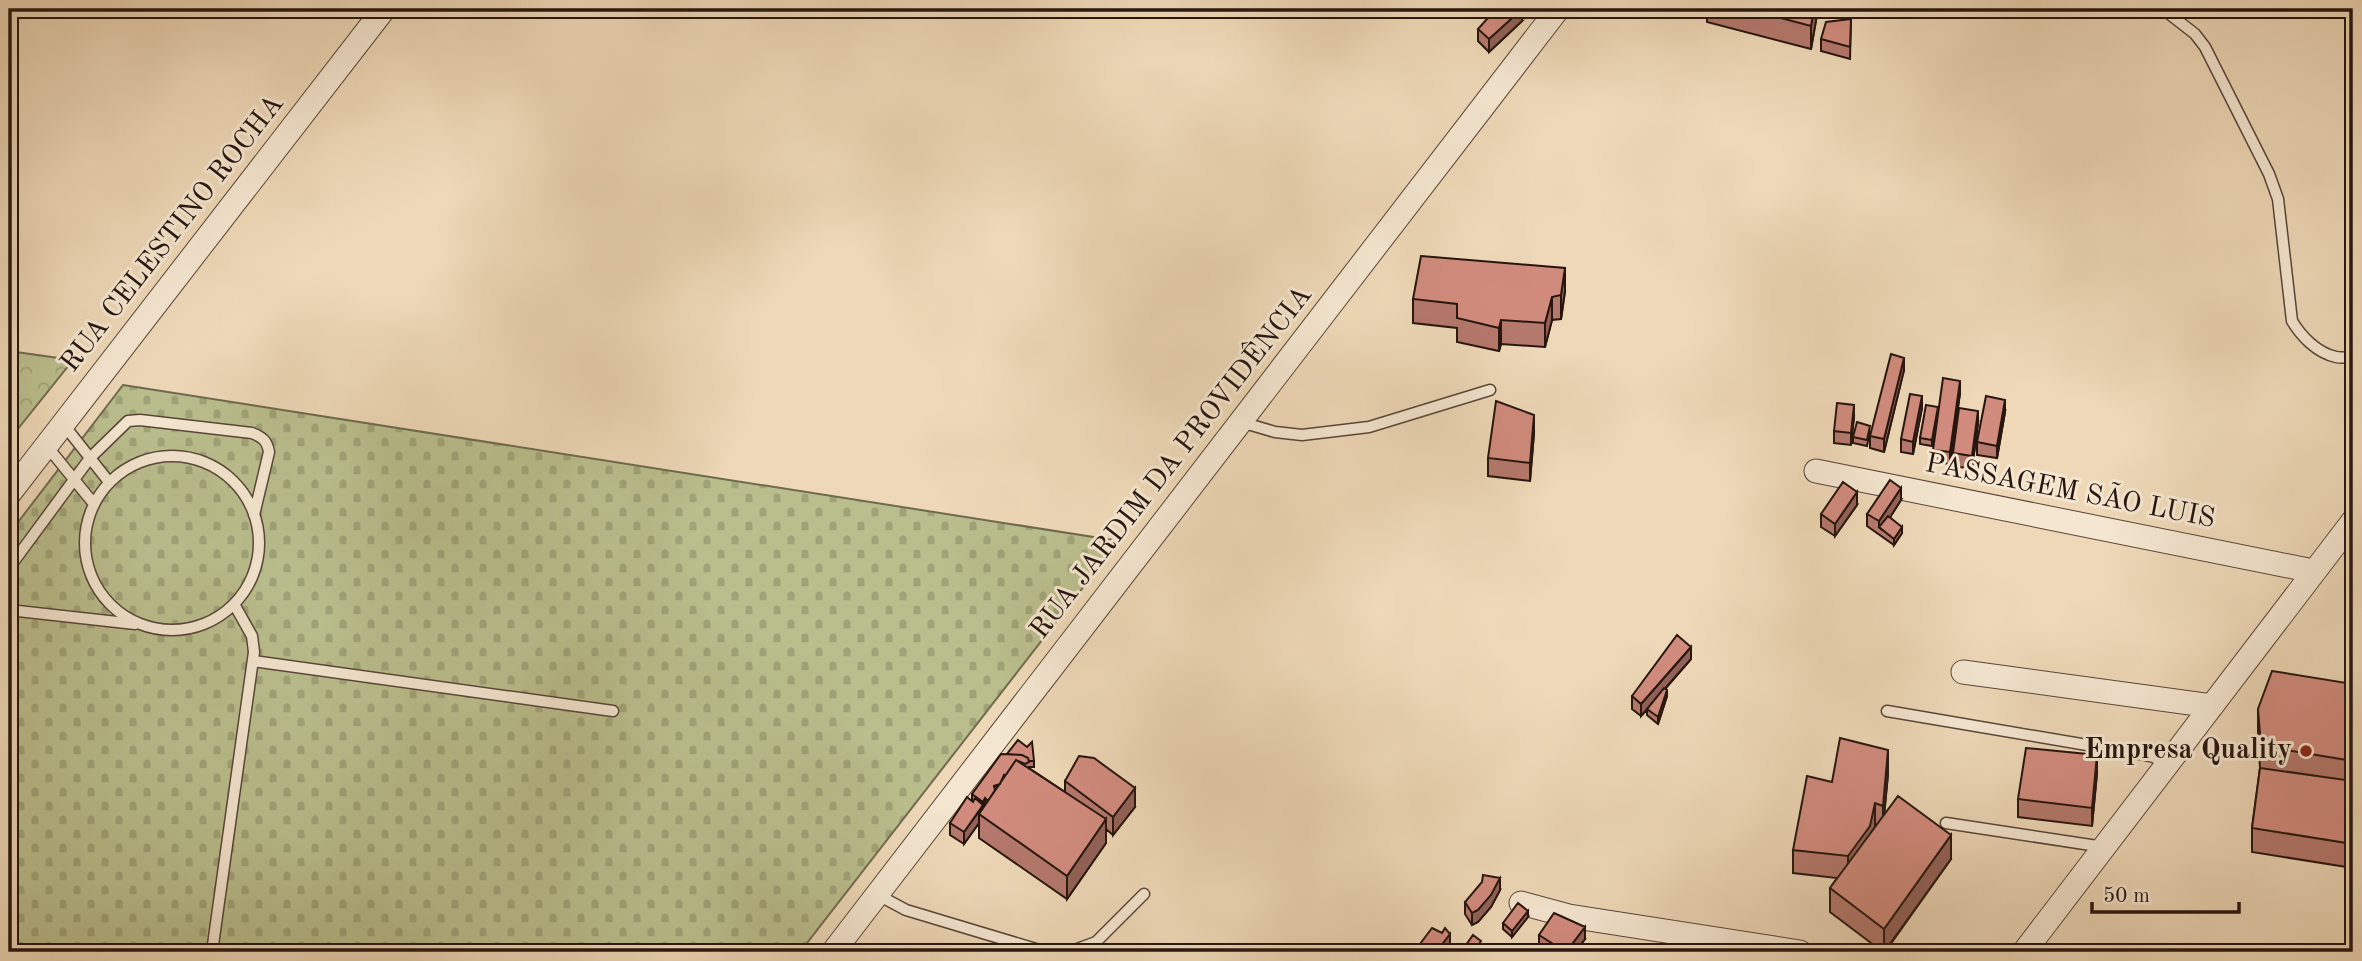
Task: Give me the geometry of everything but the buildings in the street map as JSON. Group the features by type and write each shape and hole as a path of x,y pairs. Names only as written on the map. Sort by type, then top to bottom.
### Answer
{"street":[{"name":"RUA CELESTINO ROCHA","path":"9,494 384,9"},
{"name":"RUA JARDIM DA PROVIDÊNCIA","path":"833,952 1558,9"},
{"name":"PASSAGEM SÃO LUIS","path":"1816,471 2313,571"},
{"path":"2024,952 2353,521"},
{"path":"1963,672 2212,706"},
{"path":"1521,902 1569,916 1800,952"}],"lane":[{"path":"2163,9 2195,34 2205,47 2269,174 2278,199 2292,321 2299,334 2312,345 2336,357 2353,357"},
{"path":"1241,422 1275,432 1302,435 1369,427 1490,390"},
{"path":"9,568 90,458 128,421 140,420 251,433 262,437 268,444 269,452 254,515 258,547 256,562 244,592 222,614 192,627 168,629 9,610"},
{"path":"64,425 109,482"},
{"path":"46,445 94,504"},
{"path":"145,625 130,619 105,599 89,571 85,539 87,523 94,504 109,482 122,471 151,458 167,456 198,460 213,467 238,487 254,515"},
{"path":"212,952 253,661 251,636 234,604"},
{"path":"253,661 613,711"},
{"path":"1887,711 2140,754 2154,757 2166,765"},
{"path":"1946,823 2104,847"},
{"path":"1069,952 1096,942 1144,894"},
{"path":"877,895 906,910 1045,952"}],"green space":[{"path":"9,351 73,360 9,440"},
{"path":"123,385 1119,541 800,952 9,952 9,534"}],"place":[{"name":"Empresa Quality","path":"2306,751"}]}
